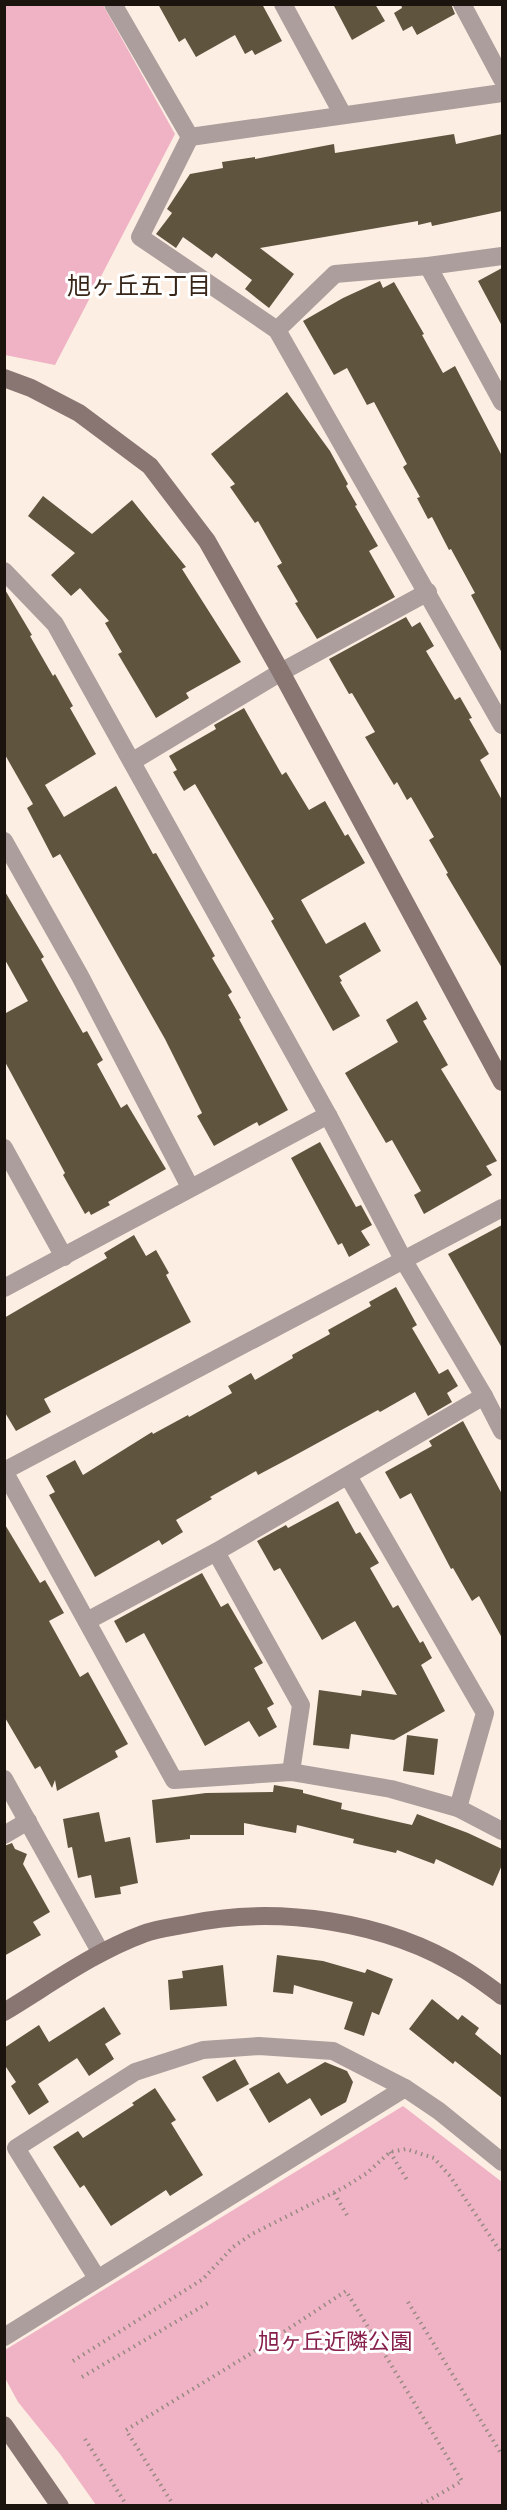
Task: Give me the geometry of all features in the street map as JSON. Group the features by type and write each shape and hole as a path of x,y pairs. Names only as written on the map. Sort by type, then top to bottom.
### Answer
{"street":[{"path":"113,4 190,137"},
{"path":"283,4 343,115"},
{"path":"462,4 502,79"},
{"path":"190,137 502,93"},
{"path":"190,137 140,237 277,330 428,592 502,726"},
{"path":"277,330 335,274 428,266 502,256"},
{"path":"428,266 502,402"},
{"path":"4,378 31,388 79,413 150,466 207,541 282,672 502,1082"},
{"path":"4,571 55,624 134,761 328,1115 404,1261 484,1396 502,1431"},
{"path":"134,761 282,672 428,592"},
{"path":"4,841 80,976 190,1187"},
{"path":"4,1288 328,1115"},
{"path":"4,1148 64,1257"},
{"path":"502,1208 4,1471 174,1780 291,1772 391,1789 458,1808 502,1831"},
{"path":"87,1622 216,1552 484,1396"},
{"path":"348,1476 485,1713 458,1808"},
{"path":"216,1552 301,1705 291,1772"},
{"path":"4,1779 101,1953"},
{"path":"4,1835 28,1821"},
{"path":"4,2012 101,1953 145,1933 204,1921 254,1916 309,1918 360,1928 418,1947 464,1969 502,1996"},
{"path":"97,2278 16,2148 135,2072 203,2050 259,2046 333,2051 405,2088 439,2111 502,2162"},
{"path":"4,2337 405,2088"},
{"path":"4,2425 60,2505"}],"path":[{"path":"73,2361 203,2279 233,2247 252,2234 334,2193 367,2173 390,2152 406,2149 434,2158 450,2176 502,2254"},
{"path":"390,2152 407,2180"},
{"path":"334,2193 347,2215"},
{"path":"174,2505 126,2430 250,2354 346,2291 462,2481 419,2505"},
{"path":"82,2377 208,2302"},
{"path":"408,2302 502,2455"},
{"path":"85,2439 127,2505"}],"green space":[{"path":"4,5 103,5 175,134 55,365 5,355"},
{"name":"旭ヶ丘近隣公園","path":"403,2106 502,2182 502,2505 96,2505 60,2454 18,2402 5,2378 5,2350"}],"building":[{"path":"158,4 262,4 282,41 255,55 252,50 245,54 235,35 196,57 185,38 179,42"},
{"path":"333,4 375,4 385,21 352,40"},
{"path":"401,4 451,4 455,14 417,35 412,26 403,31 394,13 402,8"},
{"path":"454,134 456,144 502,134 502,211 432,226 431,222 418,225 418,221 260,248 294,274 269,308 245,289 252,280 216,253 212,258 183,237 176,248 156,234 172,213 167,209 190,174 223,168 222,162 255,157 255,159 334,144 335,153"},
{"path":"502,268 502,326 478,281"},
{"path":"380,281 383,288 394,282 443,373 455,366 502,456 502,653 471,595 475,593 451,549 449,550 432,517 428,519 417,498 420,497 403,467 407,464 374,402 367,405 347,368 334,375 303,321 343,298"},
{"path":"287,392 330,451 348,484 346,486 357,505 355,506 378,546 369,551 395,597 317,639 295,603 298,602 277,566 282,563 258,521 255,523 230,487 235,484 211,454"},
{"path":"43,496 92,534 132,500 186,567 182,569 241,662 186,693 189,698 156,718 118,654 122,652 105,623 109,621 80,588 71,596 51,575 75,553 28,516"},
{"path":"4,588 53,676 55,674 73,706 70,708 96,754 45,785 64,817 116,786 153,854 156,853 215,956 212,958 232,992 228,995 241,1018 239,1019 288,1110 259,1126 257,1122 214,1146 197,1116 202,1113 165,1039 60,854 53,858 27,808 33,804 4,753"},
{"path":"406,617 412,627 420,622 434,646 426,651 455,700 460,697 472,718 469,719 489,754 480,760 502,800 502,968 446,874 448,873 429,840 434,837 411,797 407,800 397,782 394,785 365,737 375,732 329,659"},
{"path":"244,708 282,775 286,772 309,810 325,801 345,836 348,834 365,863 301,900 326,944 365,922 381,951 339,976 342,981 340,982 360,1016 333,1031 271,921 274,919 195,784 184,791 173,772 177,770 169,756 216,729 214,725"},
{"path":"4,890 44,957 41,959 83,1033 87,1031 103,1060 97,1064 121,1108 127,1104 166,1169 108,1202 110,1205 91,1215 89,1211 85,1214 63,1175 65,1173 4,1060 4,1014 28,1001 4,958"},
{"path":"417,1001 427,1019 423,1021 448,1065 441,1069 497,1161 486,1166 492,1175 424,1214 414,1195 421,1191 392,1140 386,1143 345,1073 398,1042 386,1020"},
{"path":"320,1142 356,1207 361,1205 372,1225 361,1231 370,1245 349,1257 342,1243 338,1245 291,1158"},
{"path":"502,1225 502,1348 448,1254"},
{"path":"134,1235 146,1256 156,1250 169,1273 166,1275 191,1322 44,1399 51,1412 16,1431 4,1411 4,1318 107,1258 104,1253"},
{"path":"396,1287 417,1325 412,1328 439,1374 448,1369 458,1386 447,1393 452,1402 428,1416 415,1392 380,1412 378,1410 258,1475 256,1471 210,1497 212,1499 176,1520 183,1532 162,1545 159,1540 95,1577 49,1495 55,1492 46,1476 75,1460 83,1475 152,1432 153,1434 188,1415 189,1417 232,1393 228,1386 251,1373 255,1380 293,1358 292,1355 330,1334 328,1330 371,1306 369,1302"},
{"path":"463,1421 502,1494 502,1638 479,1596 472,1601 453,1568 451,1569 411,1493 400,1499 385,1472 432,1446 429,1441"},
{"path":"338,1501 356,1534 360,1532 379,1563 370,1568 393,1608 398,1605 420,1643 423,1641 432,1658 421,1665 445,1711 394,1740 351,1734 349,1749 313,1745 319,1690 361,1696 362,1690 397,1695 355,1621 322,1640 280,1568 274,1571 257,1541 286,1525 288,1528"},
{"path":"4,1523 40,1583 45,1580 64,1613 49,1621 80,1677 88,1672 128,1744 115,1751 118,1757 57,1791 55,1780 52,1788 40,1766 35,1769 4,1716"},
{"path":"202,1573 221,1607 228,1603 263,1663 254,1668 274,1704 267,1708 277,1727 259,1737 249,1721 205,1746 144,1633 126,1643 114,1621"},
{"path":"407,1735 438,1739 434,1775 403,1771"},
{"path":"274,1785 303,1790 303,1793 342,1803 341,1809 412,1825 417,1814 468,1833 502,1849 502,1865 493,1886 436,1859 434,1864 397,1850 396,1853 353,1843 354,1839 297,1825 296,1833 244,1823 244,1835 190,1835 190,1839 156,1843 152,1800 206,1793 273,1792"},
{"path":"99,1812 105,1842 130,1837 138,1883 120,1887 121,1894 95,1898 91,1875 78,1878 72,1847 68,1848 63,1819"},
{"path":"12,1843 15,1849 27,1854 23,1864 50,1912 33,1922 41,1935 4,1956 4,1846"},
{"path":"277,1955 323,1961 365,1973 367,1969 393,1979 379,2015 372,2012 364,2036 344,2029 353,2002 294,1985 293,1994 273,1992"},
{"path":"223,1965 227,2006 170,2010 168,1980 183,1978 182,1971"},
{"path":"432,1999 458,2020 462,2015 479,2028 475,2034 502,2056 502,2098 455,2061 453,2064 409,2029"},
{"path":"104,2007 121,2034 105,2044 114,2059 89,2076 77,2058 38,2084 49,2102 29,2115 11,2086 16,2082 4,2064 4,2048 39,2025 49,2042"},
{"path":"235,2059 249,2084 217,2102 202,2077"},
{"path":"325,2062 347,2071 353,2082 346,2102 321,2116 310,2098 269,2123 249,2089 279,2072 287,2084"},
{"path":"155,2088 176,2120 171,2123 203,2175 170,2196 166,2190 111,2226 84,2185 80,2188 53,2147 78,2131 83,2138 134,2105 132,2103"}],"district":[{"name":"旭ヶ丘五丁目","path":"139,286"}]}
